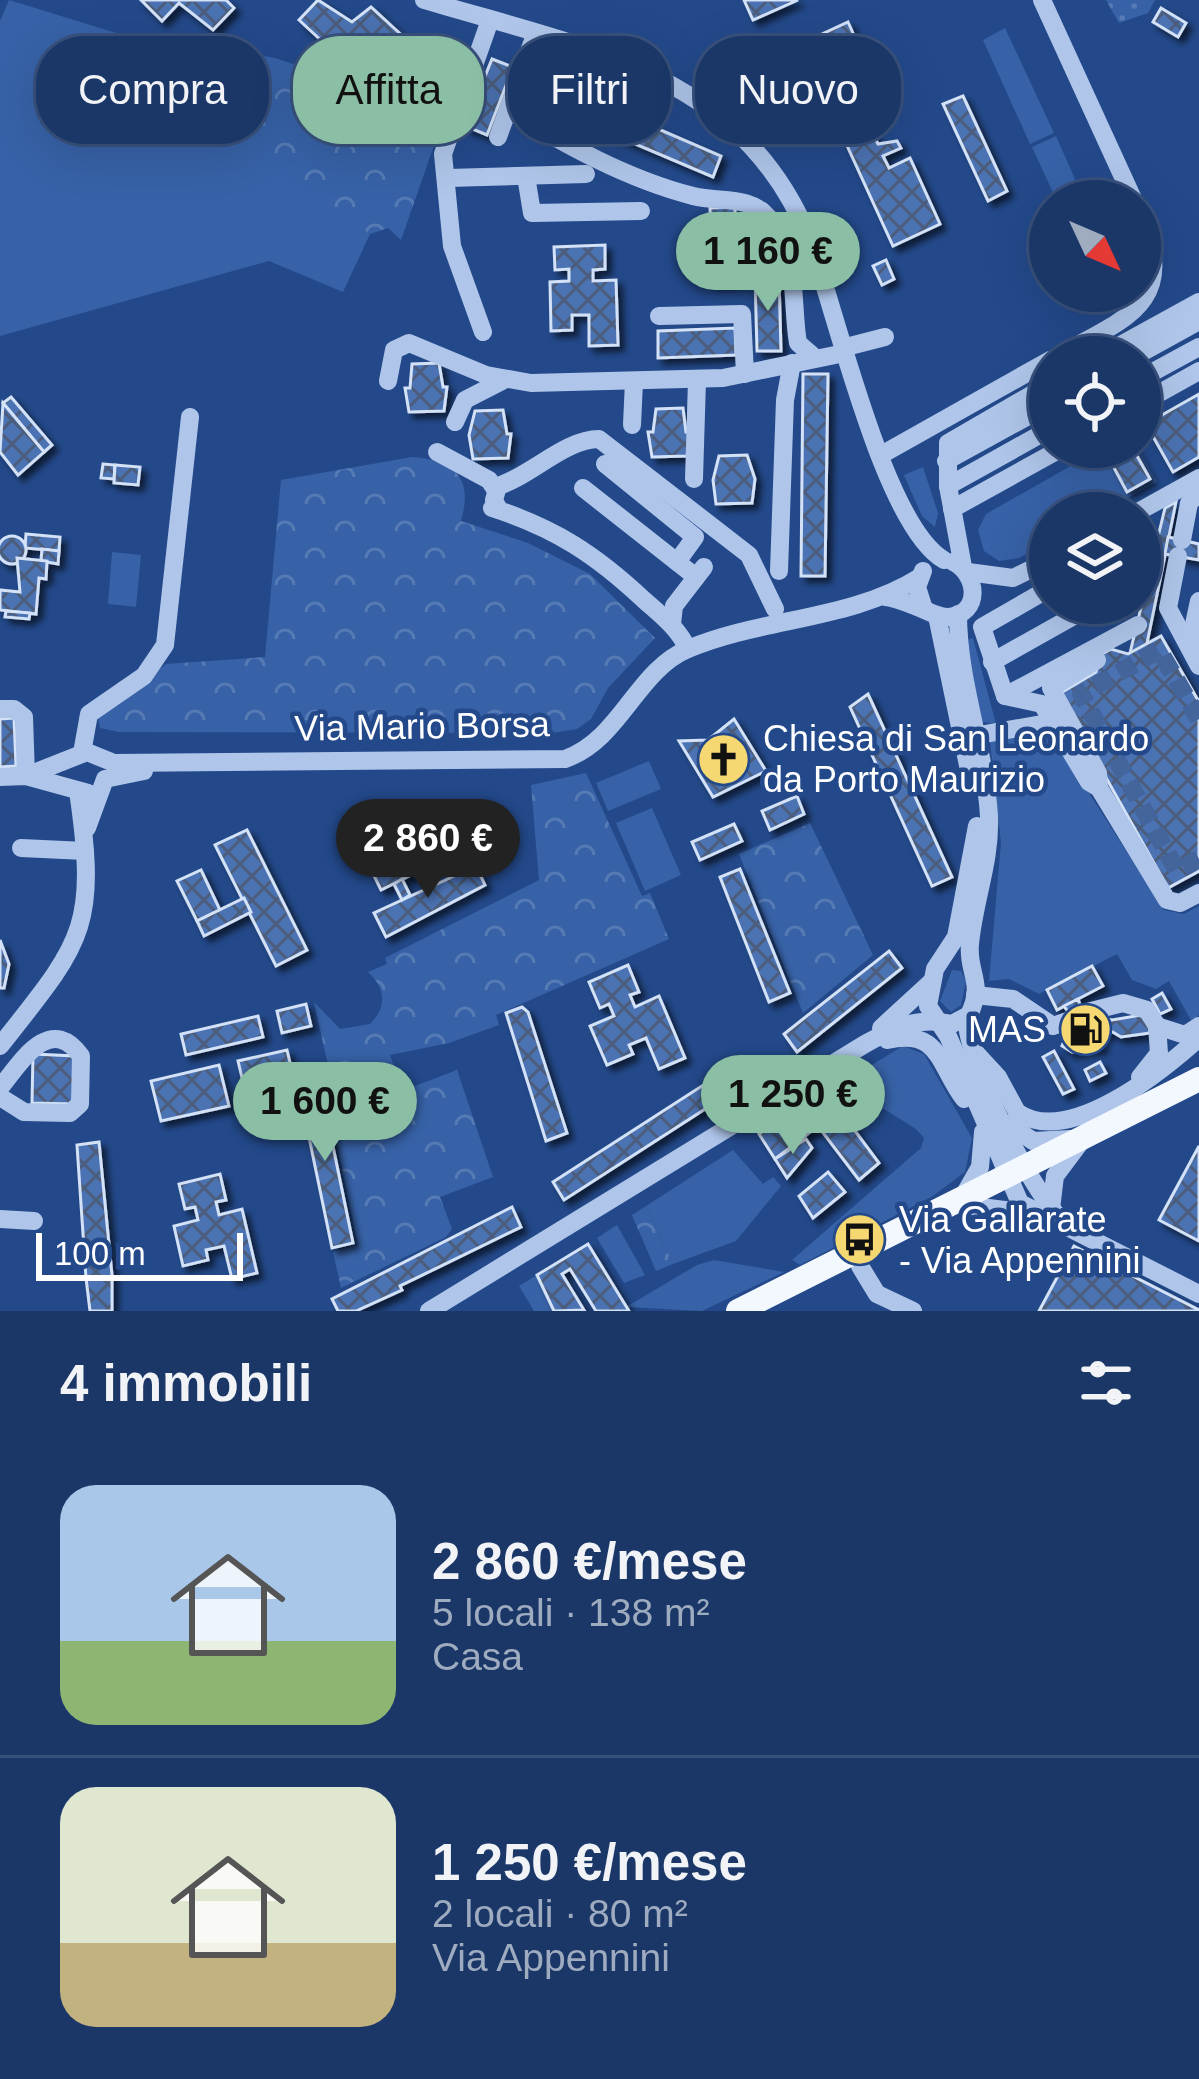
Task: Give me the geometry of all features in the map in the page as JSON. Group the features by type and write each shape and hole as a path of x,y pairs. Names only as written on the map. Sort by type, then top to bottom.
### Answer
{"main road":[{"path":"771,1311 860,1266 917,1225 1087,1136 1133,1101 1199,1062"},
{"path":"1133,1101 1199,1079"},
{"path":"738,1311 866,1243 917,1225"}],"street":[{"path":"424,0 486,12 535,35 652,72 703,100 743,134 794,204 840,351 915,534 920,577 977,825 967,894 946,960 932,982 865,1044"},
{"path":"1042,0 1124,180"},
{"path":"483,332 452,246 444,145 486,12"},
{"path":"498,137 508,110"},
{"path":"567,144 685,193 746,202 762,211 775,227 789,260 798,343 813,356"},
{"path":"448,178 586,174"},
{"path":"526,176 532,213 641,211"},
{"path":"1137,336 1199,302"},
{"path":"1093,336 1131,312"},
{"path":"659,316 742,314 746,374"},
{"path":"1161,342 1199,321"},
{"path":"388,381 394,350 409,343 502,381 634,381 746,374 885,337"},
{"path":"1161,368 1199,347"},
{"path":"779,571 784,400 792,363"},
{"path":"1161,392 1199,371"},
{"path":"881,455 1029,372"},
{"path":"694,479 698,380"},
{"path":"454,422 465,400 502,381"},
{"path":"632,425 634,381"},
{"path":"1029,396 950,440 946,461 952,509 974,593 958,614 989,832 971,963 978,974 966,1017 987,1117 980,1167 956,1204 1042,1212"},
{"path":"946,461 1029,416"},
{"path":"88,786 65,770 83,754 89,714 144,676 161,655 190,417"},
{"path":"495,502 577,443 599,439 749,555 775,609"},
{"path":"949,485 1029,441"},
{"path":"437,452 489,479 495,502 584,547 672,624 688,649"},
{"path":"605,464 695,537 677,562"},
{"path":"952,509 1029,466"},
{"path":"602,503 622,478"},
{"path":"1161,499 1199,478"},
{"path":"584,488 677,562 700,572 674,607 672,624"},
{"path":"1161,597 1196,505"},
{"path":"915,534 944,560 966,569 1013,578 1029,570"},
{"path":"920,577 944,560"},
{"name":"Via Mario Borsa","path":"26,776 83,754 114,763 565,759 598,742 651,680 688,649 874,597 920,577"},
{"name":"Via Mario Borsa","path":"874,597 930,611"},
{"path":"1005,696 982,627 1029,600"},
{"path":"1199,601 1193,629 1199,641"},
{"path":"930,611 958,614"},
{"path":"992,662 1060,624"},
{"path":"1005,696 1140,624"},
{"path":"1160,624 1199,666"},
{"path":"1096,660 1051,688 1098,772 1100,788 1167,900 1180,903 1199,893"},
{"path":"1005,696 1037,701 1089,782 1100,788"},
{"path":"0,709 18,711 24,717 26,776"},
{"path":"974,736 1053,722"},
{"path":"0,1046 76,944 86,906 88,786 105,766 83,754"},
{"name":"Via Mario Borsa","path":"0,777 26,776 88,786 207,760"},
{"path":"21,848 84,844"},
{"path":"946,960 971,963"},
{"path":"932,982 928,1006 1015,1173 1042,1212 1199,1294"},
{"path":"975,995 1012,999 1053,1026 1123,1004 1147,1010 1157,1026 1159,1053 1133,1101"},
{"path":"429,1311 865,1044 903,1024 938,1020 952,1024 966,1017"},
{"path":"1157,1026 1185,1034 1199,1026"},
{"path":"865,1044 906,1036 923,1039 987,1117 1033,1141 1087,1136"},
{"path":"975,1052 998,1077 1017,1112 1030,1121 1071,1120 1133,1101 1199,1038"},
{"path":"0,1088 34,1046 48,1039 68,1042 81,1056 80,1104 70,1113 24,1112 0,1097"},
{"path":"1042,1212 1057,1171 1087,1136"},
{"path":"0,1219 34,1221"},
{"path":"860,1266 878,1294 913,1311"}],"green space":[{"path":"9,0 126,36 36,36 36,144 262,144 370,234 343,292 269,261 0,336 0,21"},
{"path":"1106,0 1155,0 1148,13 1119,23"},
{"path":"1005,28 1054,133 1030,144 983,40"},
{"path":"269,57 293,64 293,144 435,144 401,240 388,228 370,234 260,144 269,144"},
{"path":"1056,136 1075,180 1047,180 1032,147"},
{"path":"412,457 440,462 458,475 465,494 461,521 528,543 590,574 655,638 608,688 591,719 577,729 552,733 119,732 100,728 98,718 166,664 265,657 281,480"},
{"path":"923,467 938,513 935,527 922,516 904,475"},
{"path":"1067,468 1149,468 1157,482 1139,492 1029,492 1029,553 1019,558 999,561 984,551 978,530 986,514"},
{"path":"112,552 141,555 136,607 108,604"},
{"path":"973,638 996,724 976,721 966,640"},
{"path":"1048,729 1164,910 1184,914 1199,906 1199,1015 1192,1022 1169,981 1156,989 1132,980 1117,954 1039,994 1009,979 989,981 1001,843 990,742"},
{"path":"649,761 661,789 608,811 596,783"},
{"path":"586,773 642,896 650,893 669,939 496,1015 499,1025 449,1043 390,1055 402,1091 457,1070 493,1177 440,1197 452,1229 446,1237 341,1288 333,1252 358,1245 322,1073 329,1070 314,1002 340,1029 370,1024 382,998 368,972 387,964 385,958 539,880 531,785"},
{"path":"652,808 681,875 645,891 616,823"},
{"path":"810,823 873,955 803,1013 739,854"},
{"path":"952,970 961,971 966,981 961,1005 951,1012 940,1001"},
{"path":"903,1046 924,1054 972,1138 965,1172 933,1196 800,1265 792,1260 921,1148 924,1138 916,1129 842,1083"},
{"path":"733,1150 763,1184 773,1177 781,1186 736,1241 673,1264 646,1206"},
{"path":"646,1206 673,1264 656,1271 632,1215"},
{"path":"617,1225 645,1275 624,1283 597,1238"},
{"path":"714,1260 784,1272 702,1311 626,1307 697,1265"},
{"path":"537,1275 554,1311 534,1311 519,1286"}],"building":[{"path":"141,0 226,0 234,8 213,30 179,3 162,21"},
{"path":"318,0 352,22 371,7 403,36 316,36 299,20"},
{"path":"744,0 798,0 753,20"},
{"path":"1161,8 1186,23 1178,37 1153,22"},
{"path":"848,22 854,36 818,36"},
{"path":"492,59 508,65 508,80 487,135 484,134 484,79"},
{"path":"963,96 1007,191 988,201 943,104"},
{"path":"671,134 721,156 713,177 635,144 671,144"},
{"path":"846,144 899,144 901,148 883,156 889,168 910,158 940,224 893,246"},
{"path":"735,207 736,281 712,282 710,208"},
{"path":"605,245 605,269 593,270 593,281 616,280 618,345 589,346 589,315 572,315 572,330 551,331 550,282 569,281 569,269 555,270 554,247"},
{"path":"886,260 894,279 882,285 873,266"},
{"path":"755,278 779,278 781,351 757,351"},
{"path":"735,328 736,355 658,358 658,331"},
{"path":"439,363 443,387 447,387 444,411 409,412 405,388 410,388 412,364"},
{"path":"803,374 828,374 825,576 801,576"},
{"path":"1199,394 1199,457 1173,472 1161,451 1161,416"},
{"path":"11,397 52,445 44,452 3,403"},
{"path":"3,403 44,452 18,475 0,452"},
{"path":"683,408 686,432 691,432 687,456 652,457 648,432 653,432 656,409"},
{"path":"503,410 507,434 511,434 508,458 473,459 469,435 475,411"},
{"path":"747,455 755,479 752,503 716,504 713,480 719,456"},
{"path":"103,464 115,465 114,479 101,478"},
{"path":"115,465 140,467 138,485 114,483"},
{"path":"1114,468 1144,468 1150,479 1127,492"},
{"path":"1176,502 1161,575 1161,525 1165,508"},
{"path":"26,534 60,537 59,551 25,548"},
{"path":"7,537 17,537 25,545 25,555 17,563 7,563 -1,555 -1,545"},
{"path":"1168,537 1199,544 1199,560 1165,554"},
{"path":"42,549 59,551 58,564 41,561"},
{"path":"17,558 47,561 46,579 39,578 36,614 0,610 0,590 20,592"},
{"path":"6,611 30,613 29,619 5,617"},
{"path":"1137,624 1151,624 1146,648 1130,653"},
{"path":"1161,636 1199,702 1199,871 1168,888 1059,694 1096,672 1100,655 1111,649 1128,654"},
{"path":"868,694 952,877 932,886 850,707"},
{"path":"14,718 16,766 0,767 0,719"},
{"name":"Chiesa di San Leonardo da Porto Maurizio","path":"734,719 766,771 713,797 679,741 708,740"},
{"path":"797,796 804,814 770,830 762,811"},
{"path":"383,808 415,873 381,890 349,825"},
{"path":"734,824 742,841 700,860 692,842"},
{"path":"247,830 307,950 276,966 215,845"},
{"path":"476,866 485,885 386,937 374,913"},
{"path":"740,869 790,993 769,1002 720,877"},
{"path":"201,870 220,910 197,921 177,881"},
{"path":"402,879 410,895 402,900 394,884"},
{"path":"244,898 251,912 204,936 197,921"},
{"path":"0,940 9,964 4,988 0,988"},
{"path":"889,951 902,968 797,1052 784,1034"},
{"path":"628,965 639,992 630,995 635,1007 659,996 685,1058 659,1069 646,1038 629,1045 633,1054 607,1065 590,1026 614,1016 609,1004 600,1008 589,982"},
{"path":"1092,966 1103,986 1057,1010 1047,990"},
{"path":"1162,993 1171,1009 1160,1014 1152,999"},
{"path":"1078,999 1083,1013 1112,1020 1141,1015 1150,1021 1150,1033 1121,1037 1111,1031 1102,1037 1101,1048 1072,1052 1062,1046 1073,1019 1064,1006"},
{"path":"306,1004 311,1026 282,1033 277,1011"},
{"path":"522,1007 528,1012 567,1133 546,1141 506,1013"},
{"path":"258,1016 263,1037 186,1055 181,1034"},
{"path":"287,1050 292,1071 243,1082 238,1061"},
{"path":"1054,1051 1074,1089 1063,1094 1043,1057"},
{"path":"33,1054 75,1056 74,1104 32,1103"},
{"path":"1100,1062 1106,1073 1090,1081 1085,1070"},
{"path":"219,1065 229,1106 161,1121 151,1081"},
{"path":"722,1073 733,1091 564,1200 553,1182"},
{"path":"319,1079 353,1243 332,1248 298,1084"},
{"path":"826,1092 879,1163 859,1180 818,1126 775,1159 759,1134"},
{"path":"806,1139 812,1148 787,1178 775,1159"},
{"path":"99,1142 112,1311 90,1311 86,1278 77,1145"},
{"path":"1199,1146 1199,1241 1159,1220"},
{"path":"828,1172 845,1192 813,1218 799,1196"},
{"path":"220,1174 226,1200 216,1202 219,1215 242,1209 257,1273 232,1279 224,1246 206,1250 208,1260 183,1266 174,1226 198,1220 195,1207 185,1209 179,1184"},
{"path":"512,1207 521,1227 400,1286 402,1290 356,1311 338,1311 332,1299"},
{"path":"588,1244 629,1311 596,1311 570,1269 562,1274 584,1310 554,1311 537,1275"},
{"path":"1074,1246 1199,1310 1199,1311 1039,1311"}],"tunnel":[{"path":"1199,719 1159,650 1081,694 1177,871 1199,859"}],"place":[{"name":"Chiesa di San Leonardo da Porto Maurizio","path":"724,759"},
{"name":"MAS","path":"1085,1029"},
{"name":"Via Gallarate - Via Appennini","path":"860,1240"}]}
